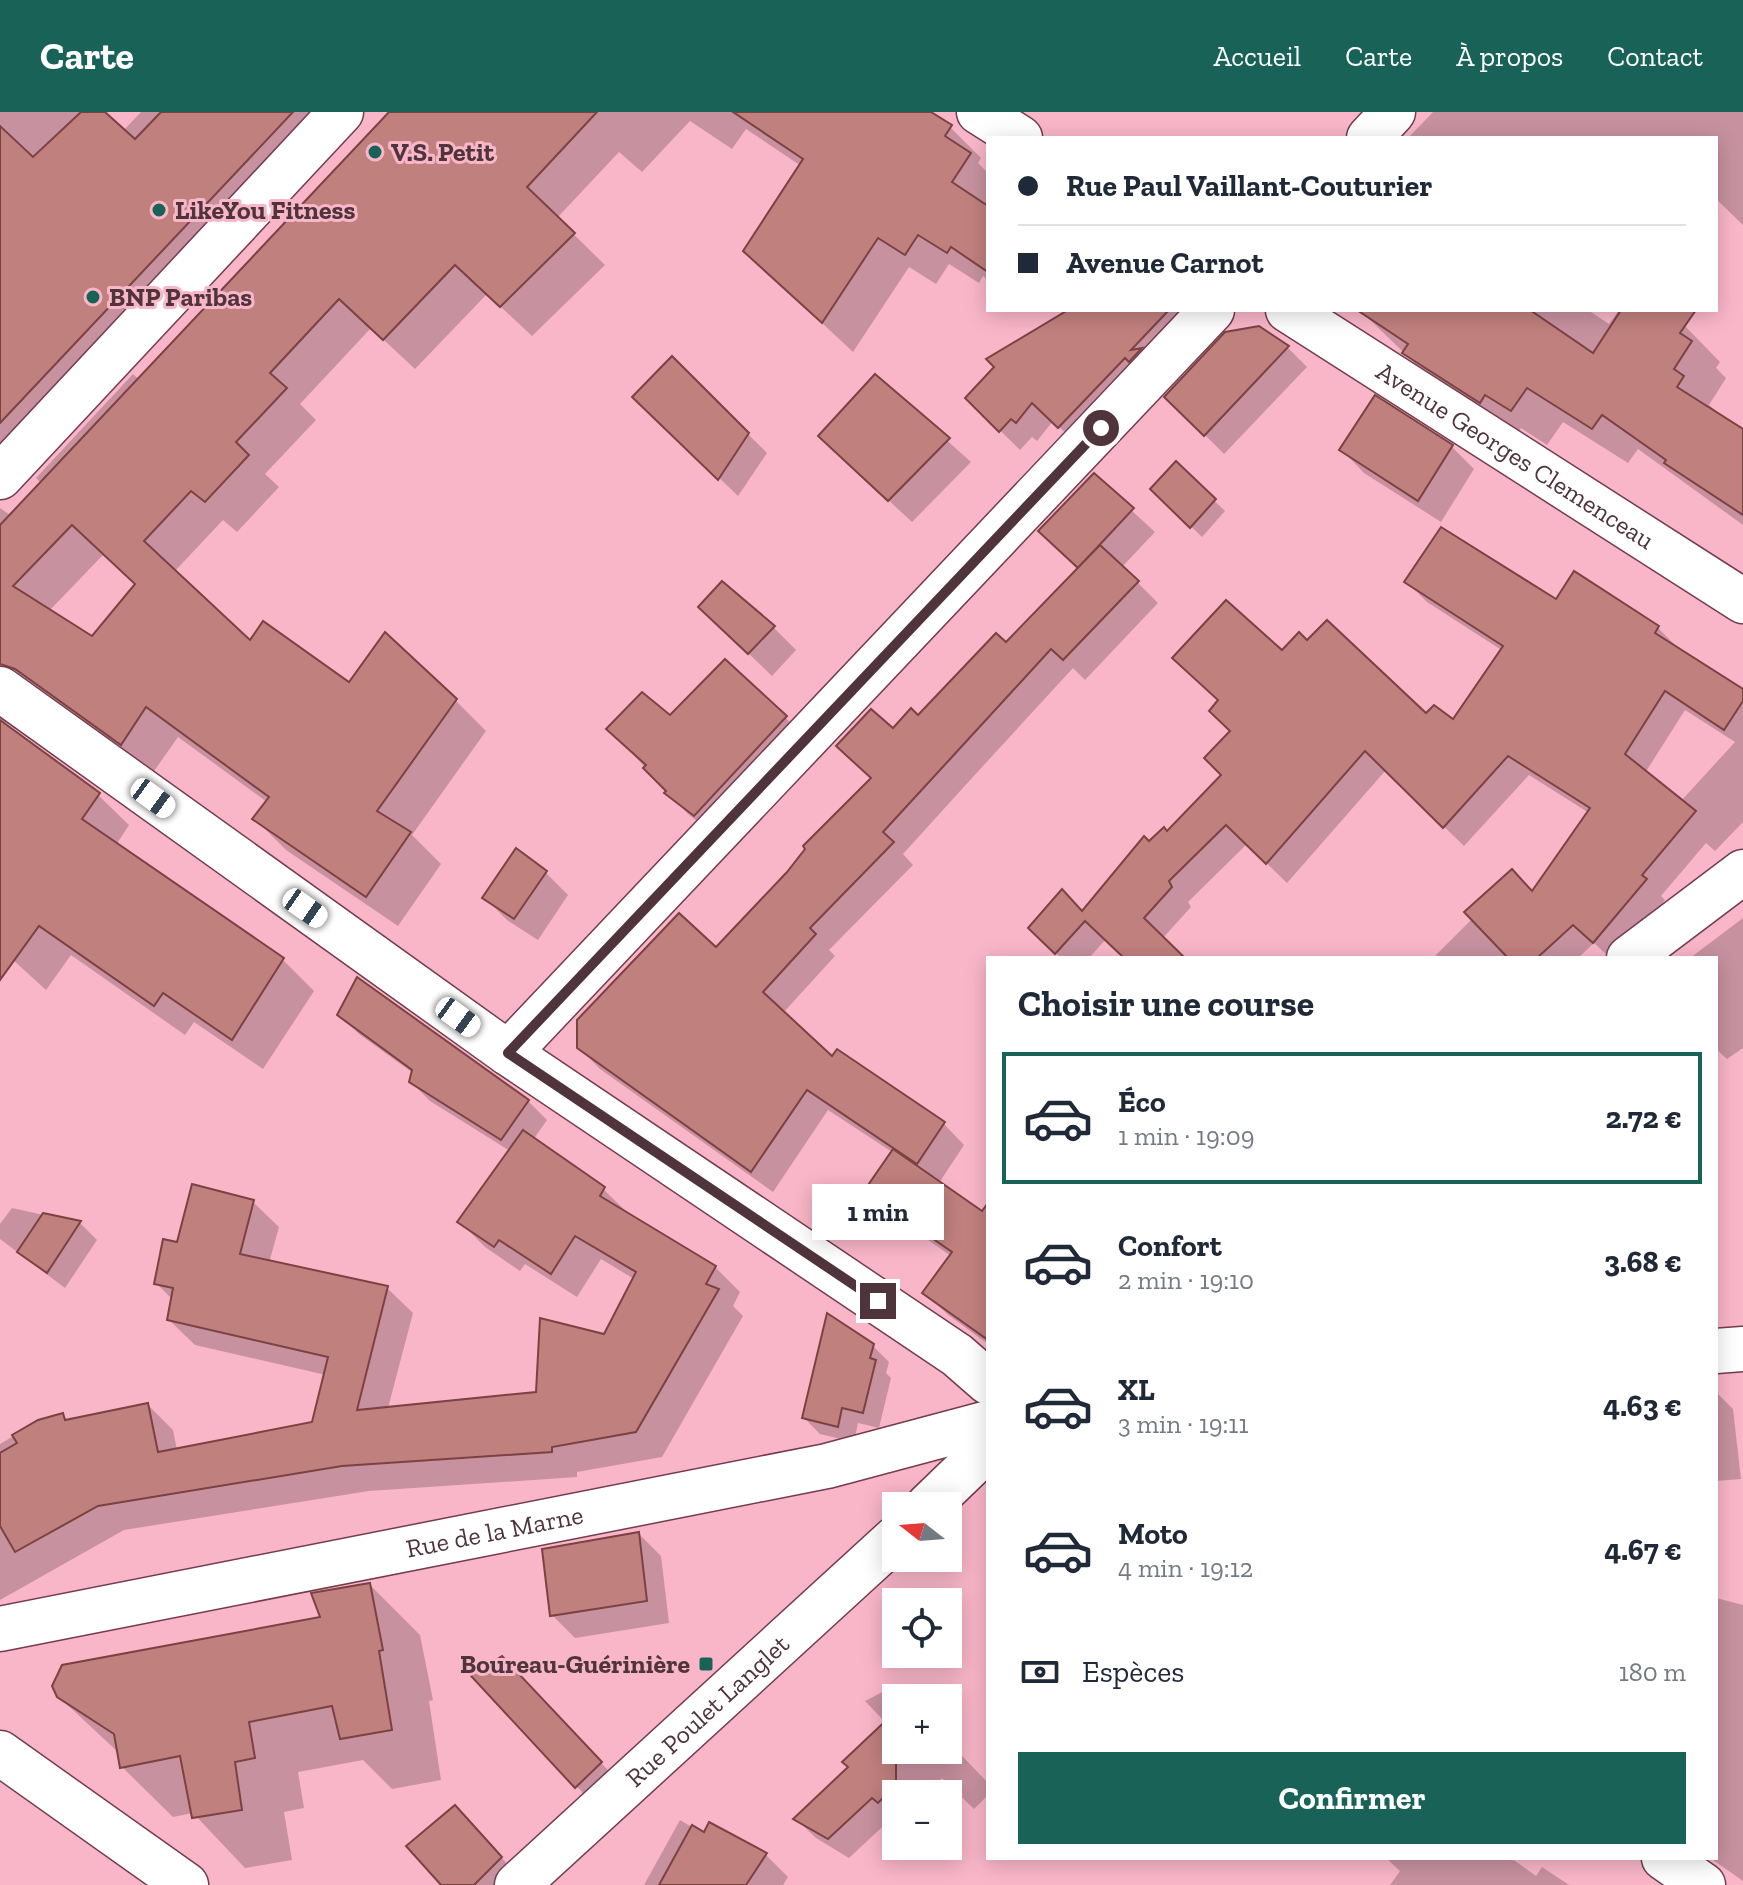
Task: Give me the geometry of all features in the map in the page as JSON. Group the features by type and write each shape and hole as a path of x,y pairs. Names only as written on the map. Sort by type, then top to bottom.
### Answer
{"street":[{"path":"0,477 341,112"},
{"path":"979,112 1017,136"},
{"path":"1371,136 1393,112"},
{"path":"508,1053 1210,312"},
{"name":"Avenue Georges Clemenceau","path":"1291,312 1743,601"},
{"path":"0,689 508,1053 957,1355 986,1380"},
{"path":"1632,956 1743,872"},
{"path":"1718,1351 1743,1349"},
{"name":"Rue de la Marne","path":"0,1629 827,1466 986,1424"},
{"path":"942,1492 986,1450"},
{"name":"Rue Poulet Langlet","path":"517,1885 882,1551"},
{"path":"0,1753 186,1885"},
{"path":"1667,1860 1703,1885"}],"building":[{"path":"81,112 105,112 135,139 161,112 293,112 0,423 0,126 33,157"},
{"path":"389,112 597,112 527,187 575,233 500,307 455,265 383,340 339,299 270,373 287,388 236,442 249,455 205,502 191,491 144,541 250,640 263,621 349,682 385,632 457,699 377,811 411,832 366,897 252,819 269,797 146,707 121,745 15,669 0,664 0,525","holes":["72,525 135,584 92,636 13,586"]},
{"path":"733,112 931,112 952,125 945,136 971,153 952,182 986,205 986,271 951,247 947,253 918,235 905,255 878,238 822,323 743,251 803,159"},
{"path":"1065,312 1167,312 1131,350 1142,348 1129,362 1125,358 1058,428 1032,403 1016,423 1011,419 999,432 965,398 994,367 986,359"},
{"path":"1360,312 1533,312 1593,353 1620,312 1695,312 1680,333 1692,341 1674,369 1684,376 1677,387 1743,429 1743,515 1664,463 1666,460 1602,415 1592,429 1527,388 1511,411 1485,395 1480,403 1402,353 1408,344"},
{"path":"1259,326 1289,346 1204,436 1164,397 1225,332"},
{"path":"672,356 749,433 718,480 632,397"},
{"path":"875,374 950,438 888,501 818,436"},
{"path":"1375,395 1453,445 1418,501 1339,450"},
{"path":"1176,461 1216,499 1190,528 1150,489"},
{"path":"1094,473 1134,508 1078,568 1038,531"},
{"path":"1441,527 1556,599 1574,571 1659,626 1655,633 1743,689 1743,701 1724,730 1665,691 1625,754 1696,811 1642,875 1647,879 1593,943 1573,925 1539,956 1506,956 1464,912 1512,869 1532,891 1590,808 1508,756 1443,828 1365,751 1266,864 1226,825 1169,881 1172,887 1144,918 1183,956 1122,956 1085,921 1055,954 1028,928 1062,889 1082,911 1144,836 1149,841 1164,827 1167,831 1221,775 1204,758 1230,731 1209,711 1218,700 1172,658 1226,600 1282,650 1299,632 1307,640 1327,620 1426,713 1434,705 1453,719 1503,646 1404,582"},
{"path":"1100,545 1139,581 1063,660 1051,649 883,832 894,842 810,928 816,934 763,992 832,1056 837,1049 945,1122 917,1164 807,1090 751,1172 577,1048 577,1020 679,913 716,947 787,872 805,849 803,846 871,778 836,746 871,709 893,728 911,708 918,715 996,633 1006,642"},
{"path":"722,581 775,626 748,654 698,607"},
{"path":"725,659 787,716 694,816 664,793 666,791 643,768 646,765 606,729 642,692 670,715"},
{"path":"0,720 100,793 82,819 284,958 232,1040 163,993 154,1006 39,926 0,980"},
{"path":"516,848 547,871 514,919 482,898"},
{"path":"357,977 529,1100 501,1140 409,1082 412,1070 337,1015"},
{"path":"523,1130 605,1187 600,1196 716,1266 706,1284 719,1289 636,1432 552,1447 552,1452 342,1466 98,1506 15,1552 0,1526 0,1453 17,1443 12,1435 38,1420 63,1413 65,1420 148,1403 158,1452 312,1422 328,1357 167,1320 173,1288 154,1284 163,1239 177,1242 192,1184 254,1200 240,1254 388,1286 357,1410 536,1392 540,1318 604,1334 636,1272 575,1236 551,1274 499,1240 494,1247 457,1222"},
{"path":"893,1149 982,1211 986,1206 986,1339 922,1293 952,1252 864,1191"},
{"path":"43,1213 81,1221 47,1273 17,1252"},
{"path":"827,1313 874,1344 870,1358 876,1360 863,1413 842,1408 838,1427 802,1418"},
{"path":"639,1532 647,1601 550,1616 542,1549"},
{"path":"370,1583 383,1650 379,1651 392,1730 340,1739 332,1706 249,1722 255,1758 235,1762 242,1810 192,1818 180,1756 120,1768 114,1734 57,1697 52,1686 62,1665 320,1617 311,1593"},
{"path":"502,1656 602,1762 575,1788 471,1676"},
{"path":"882,1724 882,1764 896,1764 896,1780 882,1780 882,1799 878,1803 872,1798 828,1839 793,1819 848,1767 842,1762"},
{"path":"455,1805 502,1857 474,1885 441,1885 406,1846"},
{"path":"709,1822 767,1853 746,1885 659,1885 692,1825 704,1832"}],"place":[{"name":"V.S. Petit","path":"375,152"},
{"name":"LikeYou Fitness","path":"159,210"},
{"name":"BNP Paribas","path":"93,297"},
{"name":"Boureau-Guérinière","path":"706,1664"}],"route":[{"path":"878,1301 508,1053 1101,428"}]}
